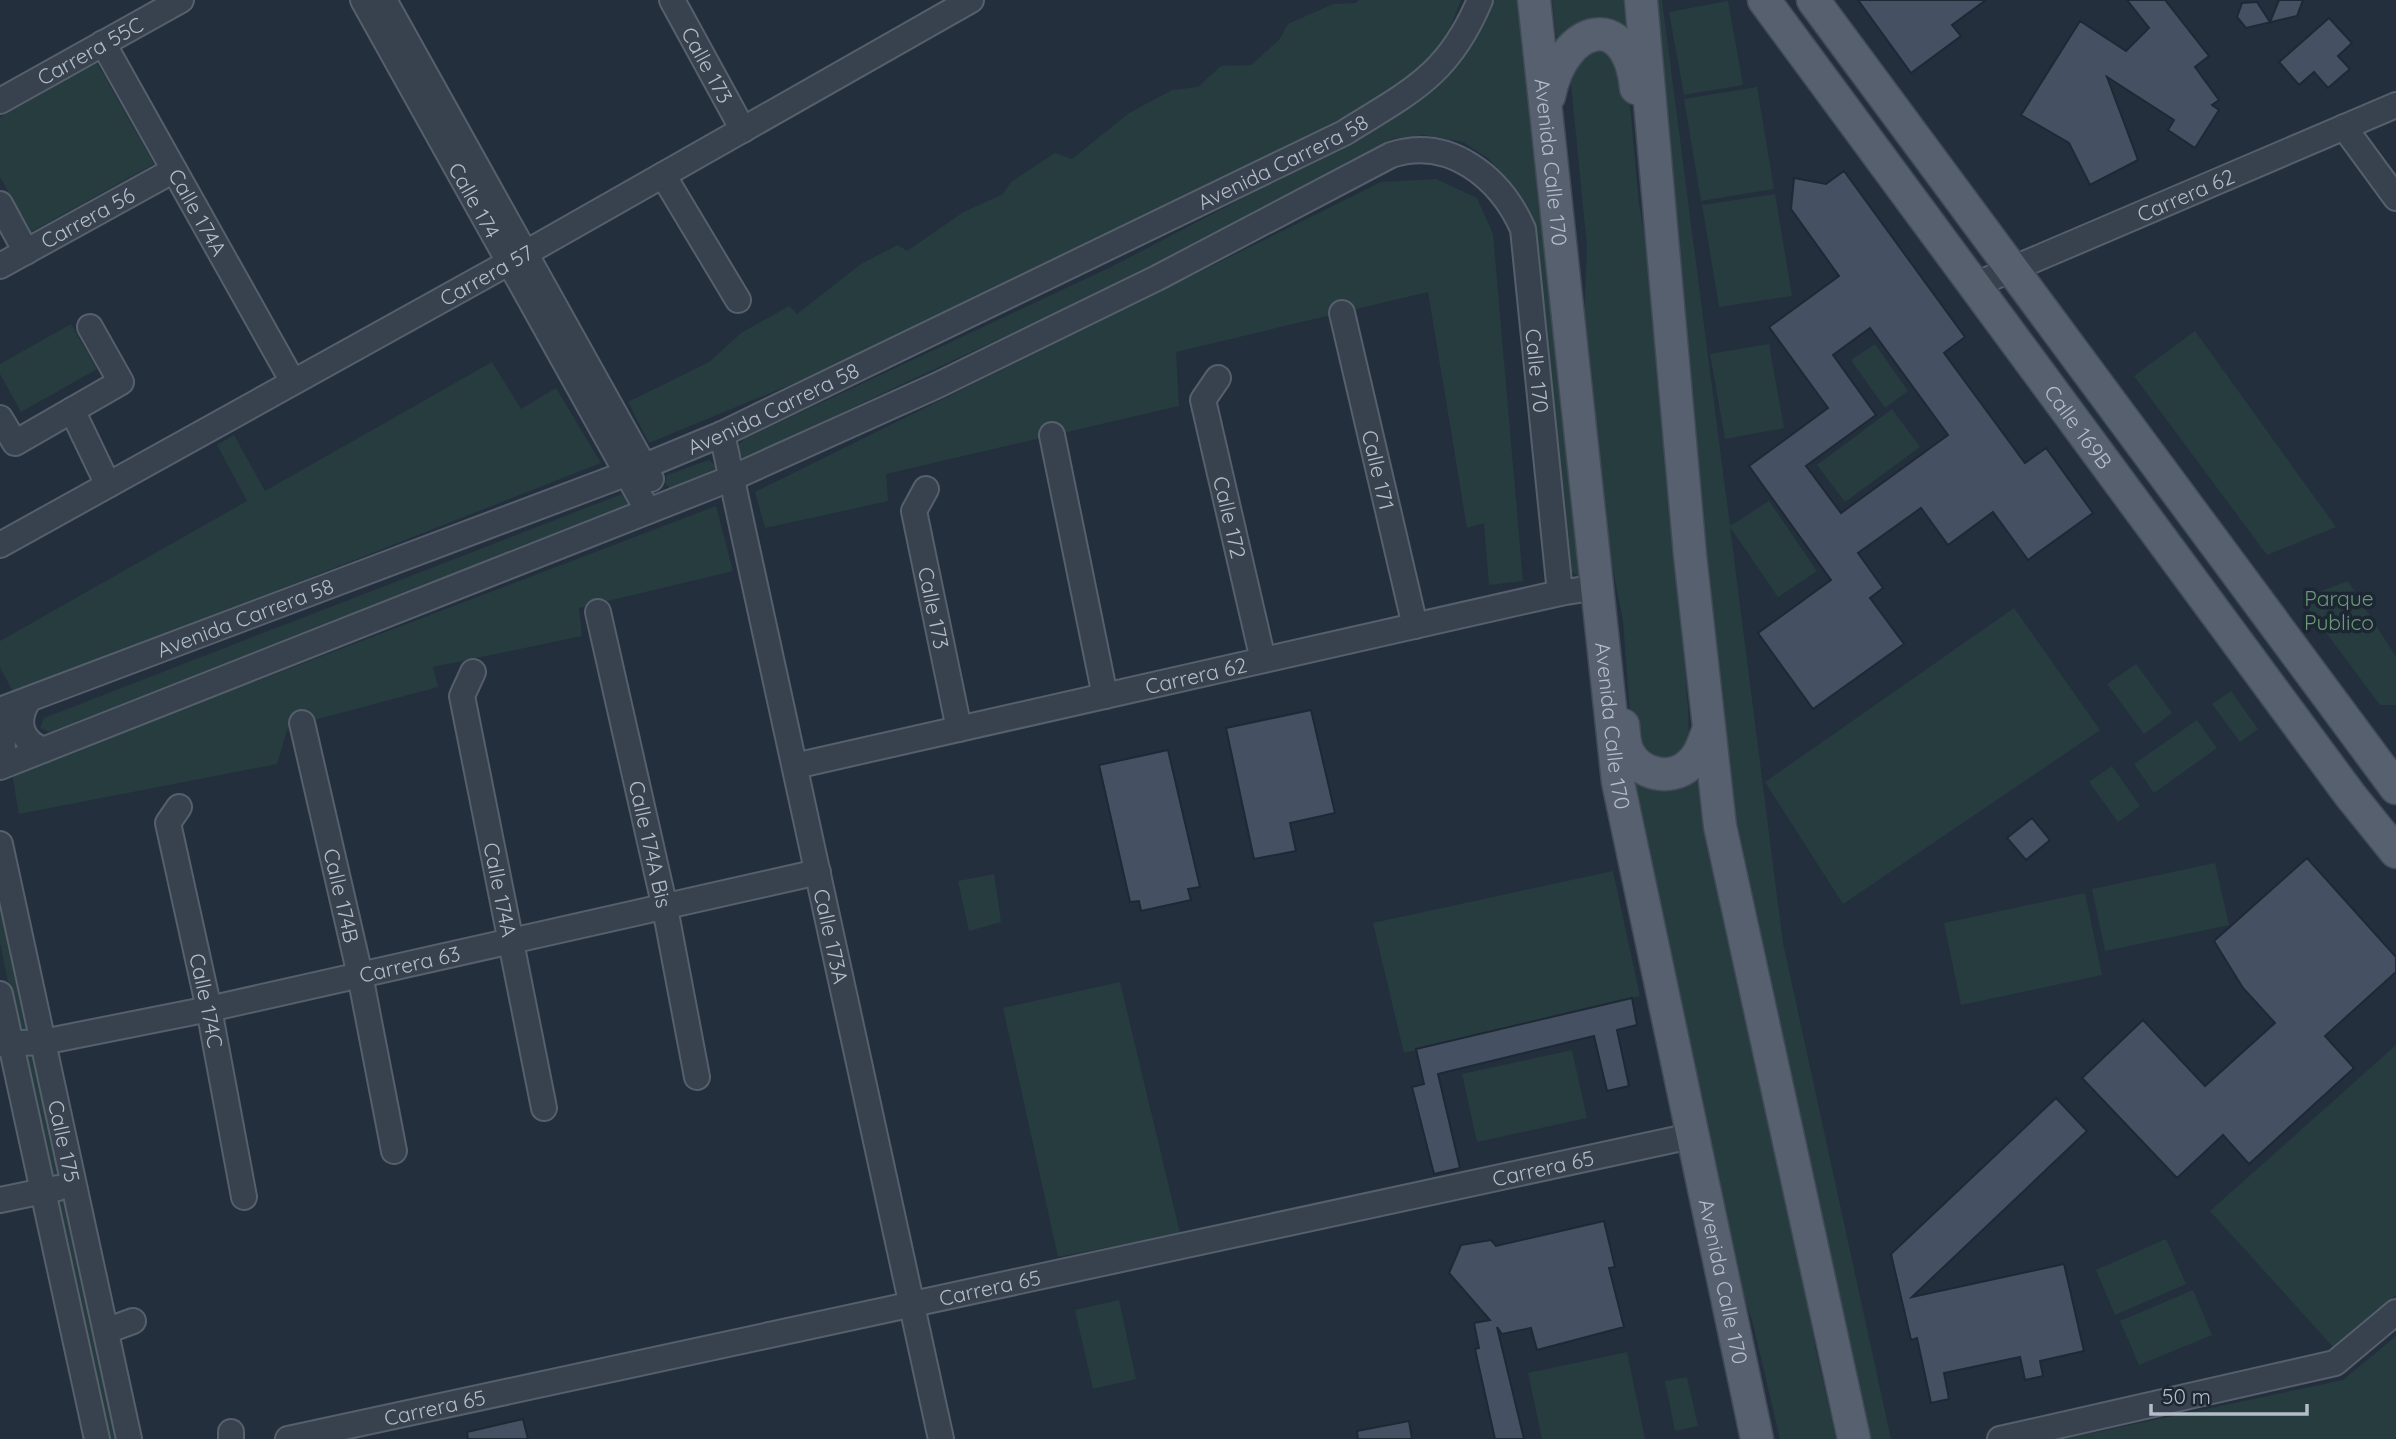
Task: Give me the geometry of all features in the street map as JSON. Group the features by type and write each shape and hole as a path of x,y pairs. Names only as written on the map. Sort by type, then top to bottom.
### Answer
{"main road":[{"name":"Avenida Calle 170","path":"1534,0 1598,602 1625,823 1757,1439"},
{"path":"1642,0 1708,731 1729,876 1854,1439"},
{"name":"Calle 169B","path":"1764,0 2350,795 2396,852"},
{"name":"Calle 169B","path":"1813,0 2396,788"},
{"path":"1547,108 1554,74 1561,58 1580,38 1592,34 1608,37 1622,46 1631,59 1634,73 1643,160 1665,269"},
{"path":"1598,602 1627,750 1634,761 1644,770 1670,774 1687,767 1700,753 1708,731"},
{"path":"1719,1263 1755,1374 1770,1439"}],"street":[{"name":"Carrera 55C","path":"0,101 181,0"},
{"name":"Calle 174","path":"363,0 518,257"},
{"name":"Calle 174","path":"384,0 518,257 656,508"},
{"name":"Calle 173","path":"672,0 743,130"},
{"name":"Carrera 57","path":"0,545 518,257 971,0"},
{"name":"Avenida Carrera 58","path":"0,710 722,434 1344,133 1419,87 1452,54 1480,0"},
{"name":"Calle 174A","path":"103,43 293,382"},
{"name":"Carrera 62","path":"1975,285 2396,105"},
{"path":"2344,127 2396,198"},
{"name":"Avenida Carrera 58","path":"0,767 732,478 962,373 1157,278 1391,155 1411,149 1439,150 1473,167"},
{"name":"Calle 170","path":"1473,167 1504,194 1523,229 1560,593"},
{"name":"Carrera 56","path":"0,266 174,170"},
{"path":"663,175 738,300"},
{"path":"0,204 26,252"},
{"name":"Calle 171","path":"1342,313 1415,626"},
{"path":"0,418 15,443 121,382 90,327"},
{"name":"Calle 172","path":"1218,378 1203,400 1263,660"},
{"path":"72,410 108,485"},
{"name":"Calle 173A","path":"722,434 913,1303 940,1439"},
{"path":"1052,435 1105,696"},
{"name":"Calle 173","path":"926,489 914,511 959,729"},
{"name":"Carrera 62","path":"795,766 1560,593 1598,602"},
{"name":"Calle 174A Bis","path":"598,612 665,908 697,1077"},
{"name":"Calle 174A","path":"473,673 462,696 544,1108"},
{"path":"28,701 20,720 21,730 26,739 43,750"},
{"name":"Calle 174B","path":"302,723 360,975 394,1151"},
{"path":"0,724 4,745 0,757"},
{"name":"Calle 174C","path":"179,807 168,823 209,1009 244,1197"},
{"name":"Calle 175","path":"0,844 3,875 43,1042 129,1439"},
{"name":"Carrera 63","path":"5,1043 43,1042 209,1009 510,939 665,908 818,872"},
{"name":"Calle 175","path":"0,994 5,1043 97,1439"},
{"name":"Carrera 65","path":"288,1439 1691,1136"},
{"path":"0,1200 72,1184"},
{"path":"2000,1439 2335,1363 2396,1312"},
{"path":"106,1331 133,1321"}],"green space":[{"path":"1359,0 1461,0 1443,45 1406,82 1298,143 814,375 649,443 628,402 709,362 741,333 789,306 797,314 861,264 898,245 907,251 962,213 1003,194 1011,182 1055,153 1072,159 1129,113 1172,90 1198,87 1221,66 1251,65 1279,40 1288,24 1333,4 1356,3"},
{"path":"1487,0 1525,0 1583,570 1578,576 1567,569 1532,214 1489,159 1463,142 1424,135 1392,139 1116,284 744,458 738,453 738,446 744,439 1111,267 1390,121 1438,80"},
{"path":"1552,0 1628,0 1630,25 1622,30 1560,39 1556,35"},
{"path":"1658,0 1662,0 1730,526 1769,501 1817,571 1778,597 1730,527 1783,943 1891,1439 1862,1439 1737,881 1679,321"},
{"path":"1728,1 1743,85 1684,95 1669,12"},
{"path":"1605,48 1628,83 1639,204 1654,286 1688,708 1689,738 1678,759 1644,758 1631,727 1623,621 1603,517 1584,320 1587,247 1570,74 1578,56"},
{"path":"97,63 154,164 31,232 0,177 0,117"},
{"path":"1757,87 1774,189 1701,201 1684,99"},
{"path":"1436,179 1477,198 1493,234 1523,581 1489,585 1484,523 1467,528 1428,292 1176,352 1179,406 886,474 888,501 765,528 755,492 1381,182"},
{"path":"1775,194 1792,296 1719,307 1702,205"},
{"path":"71,324 97,369 21,412 0,374 0,364"},
{"path":"2195,331 2336,527 2267,555 2134,376"},
{"path":"1769,344 1784,428 1725,439 1710,354"},
{"path":"1875,344 1908,391 1885,408 1851,360"},
{"path":"492,362 521,409 556,388 601,463 14,694 0,667 0,641 247,501 217,445 234,435 265,491"},
{"path":"1892,409 1920,447 1845,502 1817,465"},
{"path":"709,460 716,466 714,475 672,490 665,484 667,475"},
{"path":"622,494 630,500 627,508 50,732 40,728 44,718"},
{"path":"716,506 733,571 579,608 582,636 433,667 438,687 288,727 277,764 19,814 12,774"},
{"name":"Parque Publico","path":"2348,581 2396,657 2396,705 2380,705 2301,599"},
{"path":"2014,608 2100,730 1843,904 1765,782"},
{"path":"2136,664 2172,713 2144,734 2107,684"},
{"path":"2231,691 2258,729 2240,742 2212,704"},
{"path":"2197,720 2217,748 2154,793 2134,764"},
{"path":"2112,766 2140,806 2118,822 2089,782"},
{"path":"1701,772 1807,1273 1813,1336 1836,1439 1780,1439 1752,1320 1730,1262 1632,781"},
{"path":"2215,863 2229,925 2105,951 2092,889"},
{"path":"1613,871 1640,996 1404,1053 1373,923"},
{"path":"994,874 1001,922 969,931 958,881"},
{"path":"0,892 30,1031 19,1033 0,943"},
{"path":"2085,893 2102,975 1961,1005 1944,923"},
{"path":"1120,982 1180,1233 1058,1257 1003,1008"},
{"path":"2396,1045 2396,1295 2335,1349 2210,1211"},
{"path":"1572,1050 1587,1118 1477,1142 1462,1074"},
{"path":"30,1056 35,1057 60,1176 52,1181 25,1063"},
{"path":"56,1198 66,1199 120,1439 108,1439"},
{"path":"2166,1239 2186,1284 2115,1315 2096,1270"},
{"path":"2193,1290 2212,1335 2139,1365 2120,1321"},
{"path":"1119,1300 1136,1379 1093,1389 1075,1310"},
{"path":"2396,1336 2396,1439 2064,1439 2343,1380"},
{"path":"1627,1352 1645,1439 1542,1439 1528,1373"},
{"path":"1687,1377 1698,1426 1675,1431 1665,1381"}],"building":[{"path":"1858,0 1986,0 1952,25 1961,36 1911,73"},
{"path":"2127,0 2165,0 2209,56 2195,67 2219,100 2212,105 2219,110 2195,148 2168,130 2174,120 2107,77 2138,160 2090,185 2069,143 2021,115 2080,21 2126,51 2149,28"},
{"path":"2279,0 2303,0 2297,16 2246,28 2237,17 2242,3 2257,2 2270,22"},
{"path":"2329,18 2352,43 2338,56 2350,69 2328,88 2314,72 2299,85 2279,62"},
{"path":"1844,171 1965,337 1944,353 2025,463 2046,448 2093,513 2028,560 1993,512 1948,545 1921,508 1858,553 1883,588 1870,598 1904,644 1813,709 1758,633 1831,580 1749,466 1828,408 1769,327 1839,276 1791,209 1794,178 1826,184","holes":["1870,328 1948,435 1841,513 1806,466 1876,415 1833,355"]},
{"path":"1311,710 1335,813 1290,823 1296,851 1254,859 1226,728"},
{"path":"1168,750 1200,887 1188,889 1191,900 1141,911 1139,901 1130,902 1099,765"},
{"path":"2032,818 2050,840 2026,860 2007,838"},
{"path":"2307,858 2396,957 2396,972 2325,1036 2354,1068 2249,1164 2223,1135 2177,1178 2082,1078 2143,1020 2205,1086 2275,1023 2243,988 2214,941"},
{"path":"1632,998 1637,1025 1617,1030 1629,1086 1607,1091 1594,1036 1438,1074 1460,1168 1434,1174 1412,1087 1424,1084 1416,1049"},
{"path":"2056,1098 2087,1131 1912,1297 2064,1264 2084,1351 2040,1361 2043,1376 2025,1380 2020,1357 1944,1373 1949,1399 1931,1403 1917,1338 1911,1340 1891,1254"},
{"path":"1604,1221 1615,1267 1609,1268 1624,1327 1537,1350 1531,1328 1502,1334 1497,1327 1524,1439 1495,1439 1475,1349 1479,1348 1474,1323 1490,1320 1449,1273 1461,1245 1491,1240 1496,1246"},
{"path":"523,1419 528,1439 468,1439 467,1432"},
{"path":"1409,1421 1412,1439 1358,1439 1357,1431"}]}
